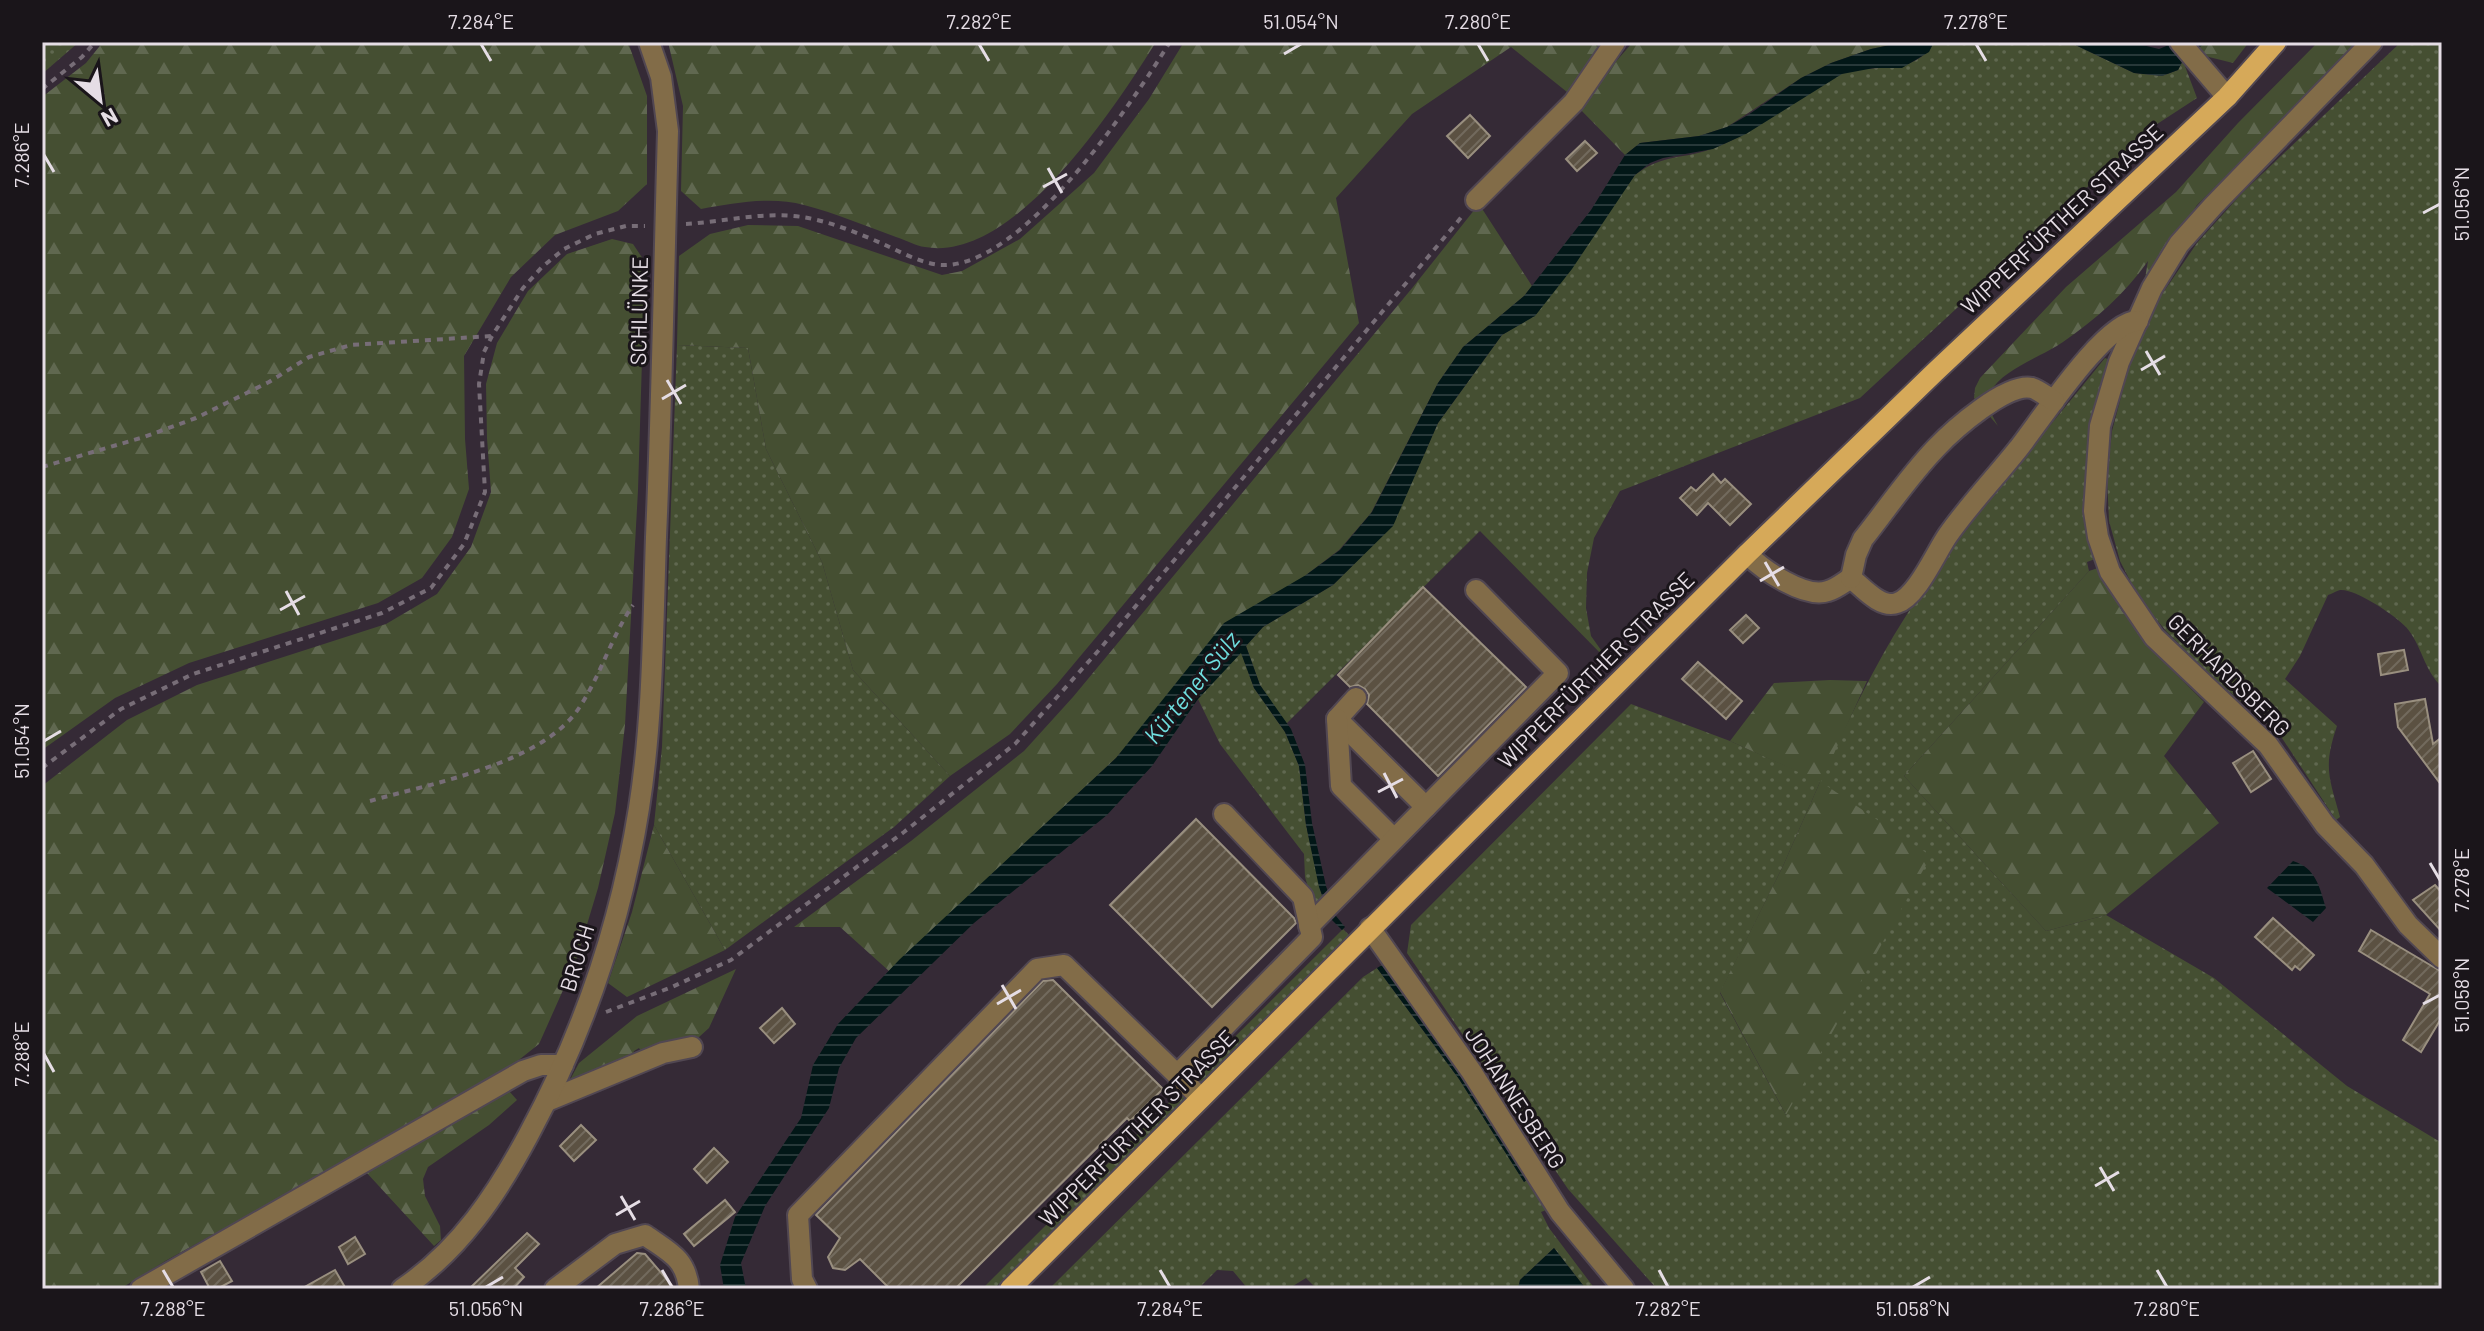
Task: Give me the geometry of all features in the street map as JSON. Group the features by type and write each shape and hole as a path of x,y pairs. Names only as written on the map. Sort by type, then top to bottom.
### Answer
{"main road":[{"name":"WIPPERFÜRTHER STRASSE","path":"1010,1289 1747,554 2227,97 2276,42"}],"street":[{"name":"SCHLÜNKE","path":"649,42 661,77 666,109 654,584"},
{"path":"1476,200 1574,102 1615,42"},
{"path":"2180,42 2227,97"},
{"name":"GERHARDSBERG","path":"2372,42 2179,244 2152,288 2119,362 2100,426 2094,511 2098,537 2110,572 2154,637 2268,745 2325,825 2364,865 2408,925 2442,958"},
{"path":"1851,578 1883,603 1894,605 1904,601 1949,534 2077,369 2126,322 2138,321"},
{"path":"1747,554 1759,566 1810,592 1827,592 1851,578 1863,539 1935,448 1960,426 2007,392 2018,388 2032,388 2054,401"},
{"name":"BROCH","path":"402,1289 443,1257 472,1225 514,1162 547,1101 584,1019 623,888 639,807 647,734 654,584"},
{"path":"1314,922 1558,673 1476,590"},
{"path":"1356,698 1337,719 1341,786 1394,839"},
{"path":"1337,719 1426,807"},
{"path":"1177,1075 1312,937 1314,922 1303,897 1224,814"},
{"name":"JOHANNESBERG","path":"1370,928 1471,1071 1560,1212 1624,1289"},
{"path":"807,1289 802,1279 798,1215 1037,969 1064,965 1201,1098"},
{"path":"547,1101 663,1053 692,1047"},
{"path":"141,1289 523,1071 541,1065 563,1065"},
{"path":"555,1289 615,1244 645,1235 673,1255 687,1271 689,1289"}],"path":[{"path":"42,89 82,57 95,42"},
{"path":"42,768 121,709 193,674 382,613 431,588 464,544 485,492 479,384 484,352 523,288 564,249 584,237 626,226 801,217 848,230 926,262 955,264 974,258 1016,233 1085,165 1170,42"},
{"path":"584,1019 644,998 731,960 904,832 1015,744 1109,639 1476,200"},
{"path":"42,467 196,418 269,382 309,357 351,345 492,336"},
{"path":"370,801 490,766 525,752 556,734 578,711 619,626 638,598 654,584"}],"green space":[{"path":"42,42 79,42 42,74"},
{"path":"103,42 628,42 647,96 647,184 618,211 555,235 511,277 464,356 469,489 452,537 422,578 378,603 189,663 115,698 42,750 42,97 86,63"},
{"path":"668,42 1156,42 1088,140 1026,206 993,231 959,245 925,247 792,202 753,201 701,209 681,191 683,106"},
{"path":"1184,42 1604,42 1572,96 1511,47 1412,114 1336,198 1359,323 1057,684 1010,734 950,776 853,670 822,562 766,449 748,348 677,345 679,256 710,234 748,225 798,226 942,275 962,271 1020,239 1094,173 1149,99"},
{"path":"1633,42 1904,42 1831,63 1801,78 1727,127 1699,136 1640,143 1625,155 1577,106"},
{"path":"1934,42 2069,42 2134,73 2162,76 2178,70 2183,61 2197,98 2151,128 1860,398 1620,491 1594,538 1587,573 1586,608 1591,636 1611,664 1480,531 1286,724 1260,685 1246,646 1263,627 1333,585 1392,526 1438,423 1502,335 1535,315 1635,175 1655,163 1703,152 1731,141 1841,74 1904,65 1916,60"},
{"path":"2206,42 2249,42 2233,63 2205,56 2199,47"},
{"path":"2318,42 2360,42 2343,63 2197,205 2143,290 2148,261 2120,295 2087,324 1996,383 1989,400 1998,426 1974,398 1980,378 2066,287 2176,192 2238,123"},
{"path":"2401,42 2442,42 2442,687 2401,622 2355,593 2340,590 2328,595 2300,656 2285,679 2337,726 2329,762 2340,817 2336,820 2280,735 2211,676 2166,631 2139,598 2120,561 2109,521 2107,477 2112,431 2129,367 2154,306 2197,243 2242,193"},
{"path":"1479,204 1532,286 1463,347 1438,383 1371,513 1339,550 1306,575 1166,699 1116,758 889,971 840,927 794,927 911,841 1024,751 1073,697"},
{"path":"612,239 633,244 645,262 638,490 625,725 615,813 598,888 576,961 539,1044 515,1063 429,1115 120,1289 42,1289 42,786 127,720 197,685 386,624 437,594 471,547 491,492 486,384 497,343 528,291 567,254"},
{"path":"677,345 748,348 766,449 822,562 853,670 950,776 894,827 725,950 654,825 662,747"},
{"path":"2105,358 2110,360 2091,434 2086,484 2089,534 2095,559 2087,562 2089,571 1904,776 2046,931 2106,915 2214,978 2347,1086 2442,1143 2442,1289 1657,1289 1568,1189 1407,953 1411,925 1631,704 1730,741 1820,781 1859,699 1926,585 1975,518","holes":["1820,782 1786,1115 1720,993 1783,866"]},
{"path":"2098,568 2122,611 2159,657 2204,702 2164,756 2219,823 2106,915 2046,931 1904,776 2089,571"},
{"path":"1241,652 1254,688 1285,732 1299,766 1306,825 1323,901 1315,910 1305,877 1304,854 1220,744 1198,699"},
{"path":"1867,681 1821,782 1931,856 1786,1115 1720,992 1783,866 1820,782 1730,741 1774,683"},
{"path":"654,825 725,950 627,997 608,983 632,912"},
{"path":"1343,929 1349,935 994,1289 982,1289"},
{"path":"1377,968 1459,1079 1524,1182 1529,1178 1555,1216 1552,1219 1546,1210 1541,1212 1549,1228 1595,1289 1586,1289 1554,1248 1520,1280 1518,1289 1317,1289 1306,1278 1288,1289 1248,1289 1233,1271 1217,1270 1198,1289 1049,1289 1363,977"},
{"path":"736,969 709,1028 699,1037 682,1040 644,1056 639,1048 634,1051 630,1061 565,1089 579,1063 637,1016"},
{"path":"509,1091 517,1100 489,1125 428,1167 423,1179 425,1196 440,1226 441,1240 434,1246 366,1172"}],"water":[{"name":"Kürtener Sülz","path":"1904,42 1934,42 1929,52 1902,68 1874,68 1842,74 1746,134 1713,149 1663,158 1650,163 1635,175 1572,269 1535,316 1502,335 1438,423 1393,526 1333,585 1263,627 1246,646 1260,685 1291,729 1305,765 1312,823 1326,886 1336,916 1345,927 1342,930 1331,919 1319,887 1306,825 1299,766 1285,732 1254,688 1241,653 1198,699 1152,766 1107,815 974,923 856,1038 839,1068 829,1108 765,1206 741,1263 746,1289 724,1289 720,1265 735,1217 801,1118 813,1065 838,1024 900,959 1116,758 1224,623 1306,575 1340,550 1372,512 1438,383 1463,347 1524,296 1591,210 1625,155 1640,143 1699,136 1727,127 1801,78 1831,63"},
{"path":"2069,42 2130,42 2159,49 2176,42 2206,42 2183,60 2178,70 2162,76 2134,73"},
{"path":"2293,861 2312,873 2321,892 2326,908 2313,922 2267,888"},
{"path":"1382,965 1464,1076 1529,1178 1524,1182 1459,1079 1377,968"},
{"path":"1554,1248 1586,1289 1518,1289 1520,1280"}],"building":[{"path":"1470,115 1490,136 1468,158 1447,136"},
{"path":"1585,141 1597,153 1577,171 1566,159"},
{"path":"1713,474 1721,483 1725,479 1751,504 1730,525 1708,503 1697,515 1680,498 1691,487 1696,491"},
{"path":"1423,587 1526,687 1438,776 1367,704 1369,695 1365,689 1358,685 1350,687 1338,675"},
{"path":"1746,615 1759,628 1743,643 1730,630"},
{"path":"2404,650 2408,670 2381,675 2378,654"},
{"path":"1698,662 1742,701 1726,719 1682,679"},
{"path":"2425,699 2433,744 2442,737 2442,786 2398,727 2395,704"},
{"path":"2253,751 2271,779 2251,792 2233,763"},
{"path":"1196,819 1296,923 1212,1007 1110,905"},
{"path":"2435,885 2442,893 2442,932 2413,900"},
{"path":"2273,918 2314,955 2300,970 2295,966 2292,970 2255,937"},
{"path":"2371,930 2442,972 2442,1017 2421,1052 2403,1040 2430,994 2359,951"},
{"path":"1053,980 1163,1089 1130,1121 1127,1118 955,1289 890,1289 860,1259 845,1270 833,1268 828,1257 840,1238 816,1215 1043,981"},
{"path":"782,1008 795,1024 774,1043 760,1028"},
{"path":"581,1125 596,1140 574,1161 560,1146"},
{"path":"714,1148 728,1162 707,1183 694,1169"},
{"path":"725,1200 735,1212 694,1246 684,1234"},
{"path":"527,1233 539,1244 515,1268 524,1277 513,1289 469,1289"},
{"path":"355,1237 365,1254 348,1264 339,1247"},
{"path":"637,1253 645,1254 675,1289 595,1289"},
{"path":"220,1261 232,1281 210,1289 201,1272"},
{"path":"335,1270 346,1289 301,1289"}]}
